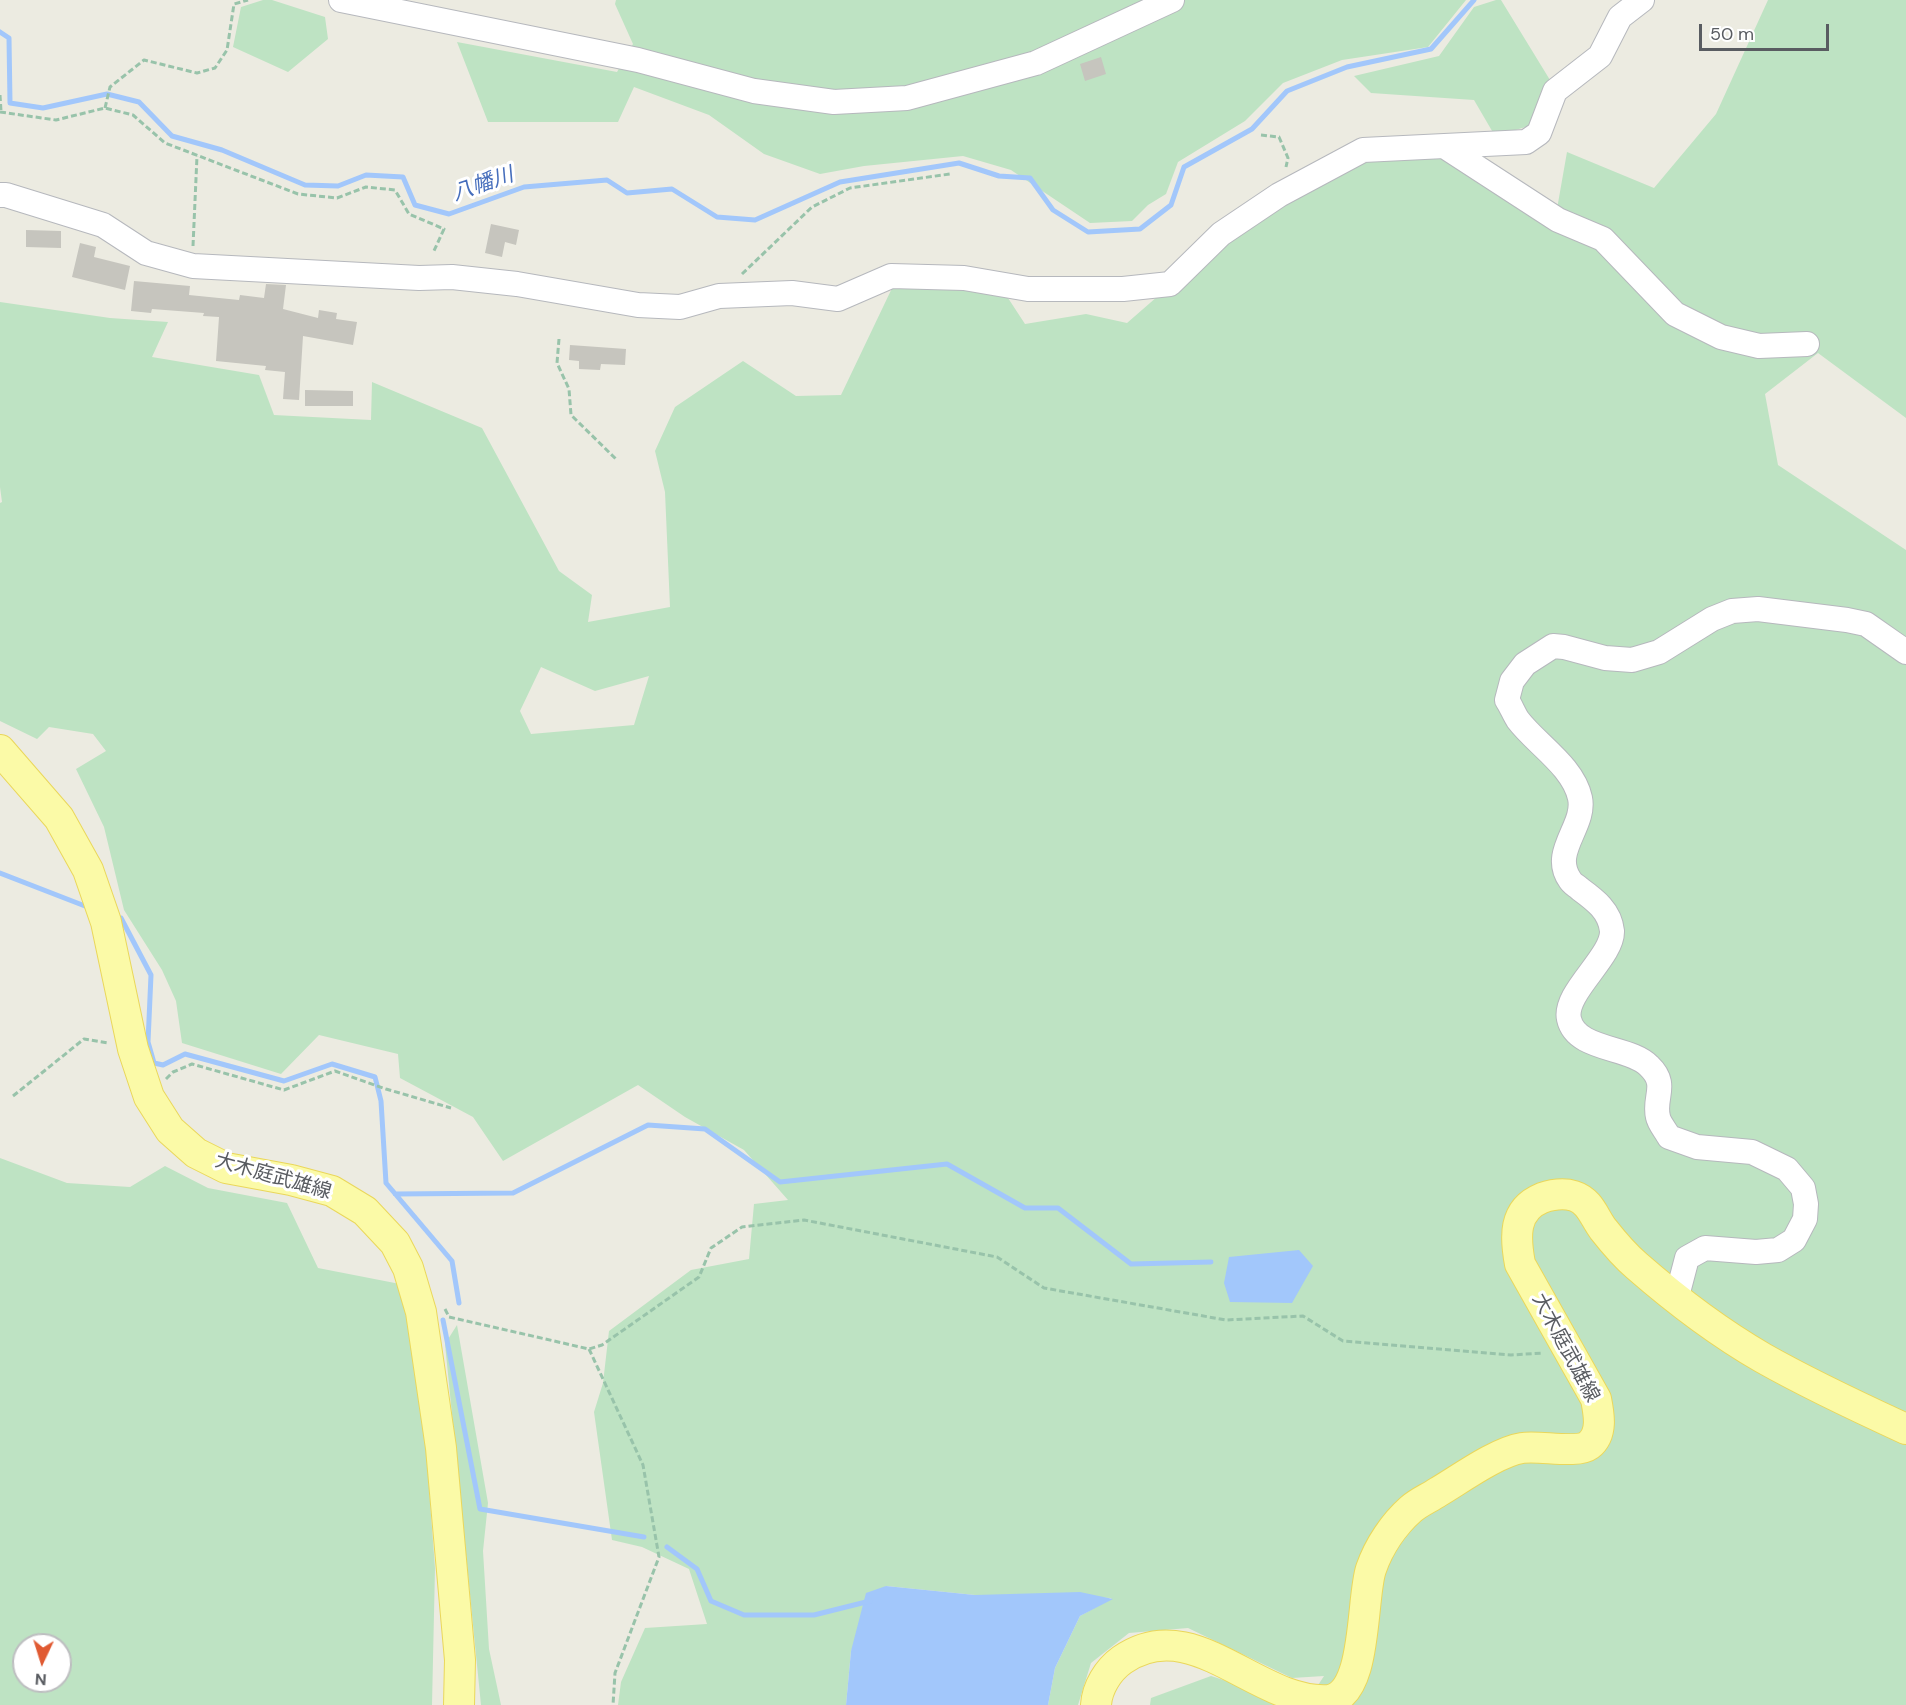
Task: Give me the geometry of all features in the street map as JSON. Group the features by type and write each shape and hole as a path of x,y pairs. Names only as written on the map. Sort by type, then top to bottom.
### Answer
{"main road":[{"name":"大木庭武雄線","path":"6,766 59,818 88,870 106,922 133,1049 149,1097 170,1130 196,1153 226,1168 291,1180 332,1191 365,1211 395,1243 408,1268 421,1312 441,1448 460,1660 459,1705"},
{"name":"大木庭武雄線","path":"1096,1705 1097,1692 1114,1666 1136,1650 1160,1645 1186,1648 1283,1694 1312,1702 1332,1700 1346,1688 1357,1666 1371,1569 1389,1533 1412,1508 1485,1463 1520,1448 1547,1447 1572,1450 1587,1447 1596,1438 1599,1422 1596,1399 1520,1264 1516,1244 1520,1217 1530,1203 1551,1195 1574,1196 1590,1207 1601,1226 1623,1254 1676,1300 1761,1357 1849,1403 1906,1429"}],"street":[{"path":"341,0 638,60 754,91 834,102 908,98 1036,63 1172,0"},
{"path":"0,195 103,225 146,253 193,266 419,278 452,277 517,284 638,305 680,307 719,296 792,293 838,299 891,276 964,278 1028,289 1124,290 1170,284 1221,234 1279,195 1363,150 1526,142 1539,133 1555,91 1600,56 1620,18 1642,0"},
{"path":"1444,146 1558,220 1603,239 1675,314 1721,337 1759,346 1807,344"},
{"path":"1676,1300 1687,1258 1705,1248 1756,1252 1778,1250 1794,1240 1805,1219 1806,1204 1803,1188 1788,1169 1752,1152 1697,1146 1669,1137 1658,1117 1660,1082 1650,1066 1640,1059 1584,1039 1572,1027 1568,1018 1570,1005 1608,948 1612,932 1603,906 1570,881 1563,862 1579,812 1580,799 1571,779 1545,746 1518,720 1508,700 1512,681 1525,664 1553,646 1605,658 1632,660 1659,652 1712,619 1732,611 1758,609 1866,624 1906,652"}],"path":[{"path":"105,108 110,87 144,60 197,73 215,68 226,50 234,4 248,0"},
{"path":"0,95 1,112 56,120 105,108 133,115 165,143 298,194 337,198 366,187 395,190 409,214 444,229 433,253"},
{"path":"1261,135 1279,137 1288,158 1279,195"},
{"path":"193,266 197,156"},
{"path":"719,296 812,207 850,188 951,174"},
{"path":"559,339 557,363 569,389 572,415 617,460"},
{"path":"13,1095 84,1039 133,1049"},
{"path":"149,1097 173,1072 192,1065 284,1090 335,1071 451,1108"},
{"path":"444,1307 449,1317 589,1349 602,1345 699,1277 711,1248 742,1227 804,1220 997,1257 1044,1288 1226,1320 1303,1316 1343,1341 1511,1355 1569,1350"},
{"path":"589,1349 644,1465 658,1557 615,1673 613,1705"}],"green space":[{"path":"263,0 272,0 325,17 328,39 288,72 233,47 241,7"},
{"path":"616,0 1466,0 1428,47 1342,60 1283,83 1245,121 1178,162 1166,194 1148,205 1132,221 1090,223 1011,170 963,156 864,166 820,174 764,154 709,115 634,87 618,122 488,122 457,42 617,72 633,44 615,4"},
{"path":"1501,0 1550,80 1529,126 1495,136 1474,100 1371,93 1354,76 1439,56 1474,7"},
{"path":"1768,0 1906,0 1906,418 1818,353 1765,394 1778,465 1906,550 1906,1705 1305,1705 1324,1676 1292,1678 1188,1628 1129,1633 1091,1663 1078,1705 1048,1705 1055,1668 1080,1616 1112,1598 975,1595 886,1586 851,1651 846,1705 618,1705 621,1682 645,1628 707,1624 689,1569 642,1547 612,1540 594,1412 603,1383 609,1331 691,1270 749,1259 754,1204 788,1200 744,1150 685,1117 638,1085 503,1161 473,1117 400,1078 398,1054 319,1035 281,1074 182,1043 176,1001 162,970 124,910 104,827 76,769 106,751 93,734 49,727 37,739 0,721 0,503 2,502 0,487 0,302 110,318 168,322 152,357 259,375 274,415 371,420 372,382 482,428 559,571 592,595 588,622 670,607 665,492 655,451 675,407 743,361 796,396 841,395 894,284 961,285 1008,298 1025,324 1086,314 1127,323 1181,276 1290,195 1366,157 1453,156 1554,226 1567,152 1654,188 1716,114","holes":["541,667 595,691 649,676 634,725 531,734 520,711"]},
{"path":"0,1158 67,1183 130,1187 165,1166 208,1188 287,1203 318,1268 400,1284 423,1408 435,1568 432,1705 0,1705"},
{"path":"457,1325 488,1503 483,1551 489,1649 501,1705 481,1705 445,1344"},
{"path":"1211,1676 1301,1705 1150,1705 1151,1698"}],"water":[{"path":"1299,1250 1313,1266 1292,1303 1230,1302 1224,1283 1229,1257"},
{"path":"886,1586 975,1595 1080,1592 1113,1599 1080,1616 1055,1668 1048,1705 846,1705 851,1651 866,1593"}],"building":[{"path":"1101,57 1106,74 1085,81 1080,64"},
{"path":"491,224 519,230 516,245 505,242 502,257 485,253"},
{"path":"26,230 61,231 61,248 26,247"},
{"path":"80,243 96,247 94,257 130,266 125,290 72,277"},
{"path":"134,281 190,286 189,295 239,300 240,295 264,298 266,284 286,285 283,309 318,318 319,310 337,313 336,319 357,322 353,345 303,336 299,400 283,399 285,372 265,370 266,366 216,361 219,317 203,316 204,313 152,309 151,313 131,311"},
{"path":"570,345 626,349 625,365 601,364 600,370 579,369 579,361 569,360"},
{"path":"305,390 353,391 353,406 305,406"}],"waterway":[{"name":"八幡川","path":"0,32 9,38 10,103 43,108 107,94 139,102 172,136 222,150 305,185 338,186 366,175 403,177 415,205 449,214 524,187 607,180 627,193 672,189 717,217 755,220 840,182 959,163 999,176 1030,178 1053,210 1088,232 1140,229 1171,205 1184,167 1252,129 1287,91 1347,67 1431,49 1474,0"},
{"path":"0,873 85,906"},
{"path":"121,918 151,975 148,1042 154,1063 163,1065 185,1054 284,1081 332,1064 375,1077 381,1101 386,1183 452,1261 459,1303"},
{"path":"395,1194 513,1193 648,1125 705,1129 780,1182 947,1164 1025,1208 1058,1208 1131,1264 1211,1262"},
{"path":"443,1320 480,1509 644,1537"},
{"path":"667,1547 697,1569 711,1601 744,1615 814,1615 870,1601"}]}
